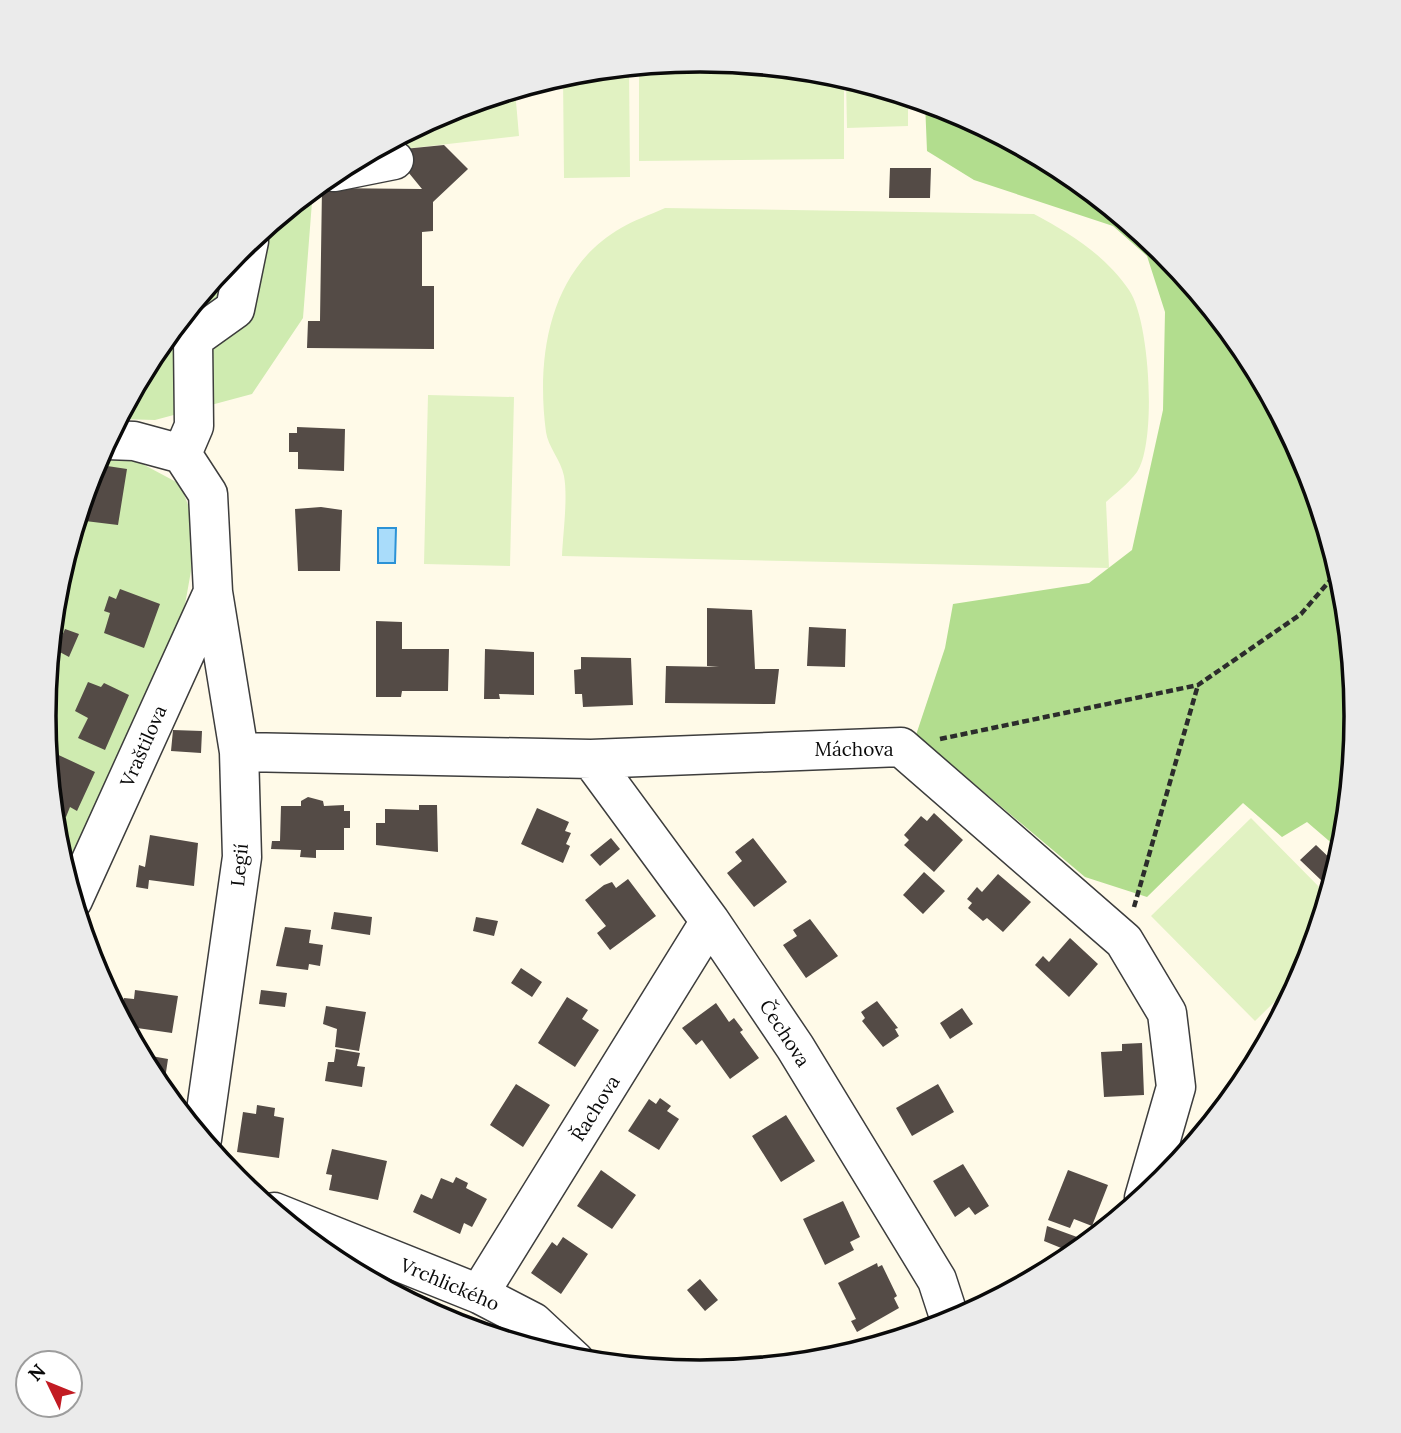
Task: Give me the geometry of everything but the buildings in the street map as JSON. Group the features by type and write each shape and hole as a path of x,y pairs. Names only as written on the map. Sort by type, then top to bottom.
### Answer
{"street":[{"path":"366,166 394,160"},
{"path":"118,440 134,441 182,454 194,426 185,331 235,309 245,261"},
{"name":"Legií","path":"182,454 208,494 213,592 239,752 242,857 204,1127"},
{"name":"Vraštilova","path":"79,887 213,592"},
{"name":"Máchova","path":"239,752 591,759 901,747 1124,941 1167,1013 1176,1087 1150,1178"},
{"name":"Čechova","path":"591,759 710,921 795,1047 930,1268 947,1312"},
{"name":"Řachova","path":"479,1294 710,921"},
{"name":"Vrchlického","path":"303,1223 479,1294 533,1322 557,1345"}],"path":[{"path":"901,747 1198,685 1301,614 1330,579"},
{"path":"1124,941 1198,685"}],"green space":[{"path":"743,73 844,88 844,159 639,161 639,75"},
{"path":"629,76 630,177 564,178 563,87"},
{"path":"846,89 908,106 908,126 847,128"},
{"path":"516,99 519,136 392,150 454,121"},
{"path":"925,113 986,138 1023,158 1093,205 1156,261 1185,292 1212,324 1259,394 1279,431 1311,509 1333,591 1344,674 1345,717 1344,759 1333,844 1307,822 1282,837 1243,803 1147,897 1085,877 916,735 945,648 953,604 1089,583 1132,550 1163,410 1165,312 1147,256 1113,226 974,180 927,151"},
{"path":"312,202 303,318 252,394 155,420 128,419 189,324 245,261"},
{"path":"665,208 1034,214 1074,237 1098,255 1129,290 1136,305 1146,353 1149,409 1143,457 1137,472 1106,502 1109,568 562,556 565,485 562,470 547,438 543,403 546,345 553,317 563,291 578,267 597,245 626,225"},
{"path":"428,395 514,397 510,566 424,564"},
{"path":"110,459 135,460 180,484 192,515 191,571 179,638 74,868 68,842 57,759 57,674 68,591 78,550 90,509"},
{"path":"1251,818 1321,889 1311,924 1282,994 1255,1021 1151,916"}],"water":[{"path":"378,528 396,528 395,563 378,563"}]}
